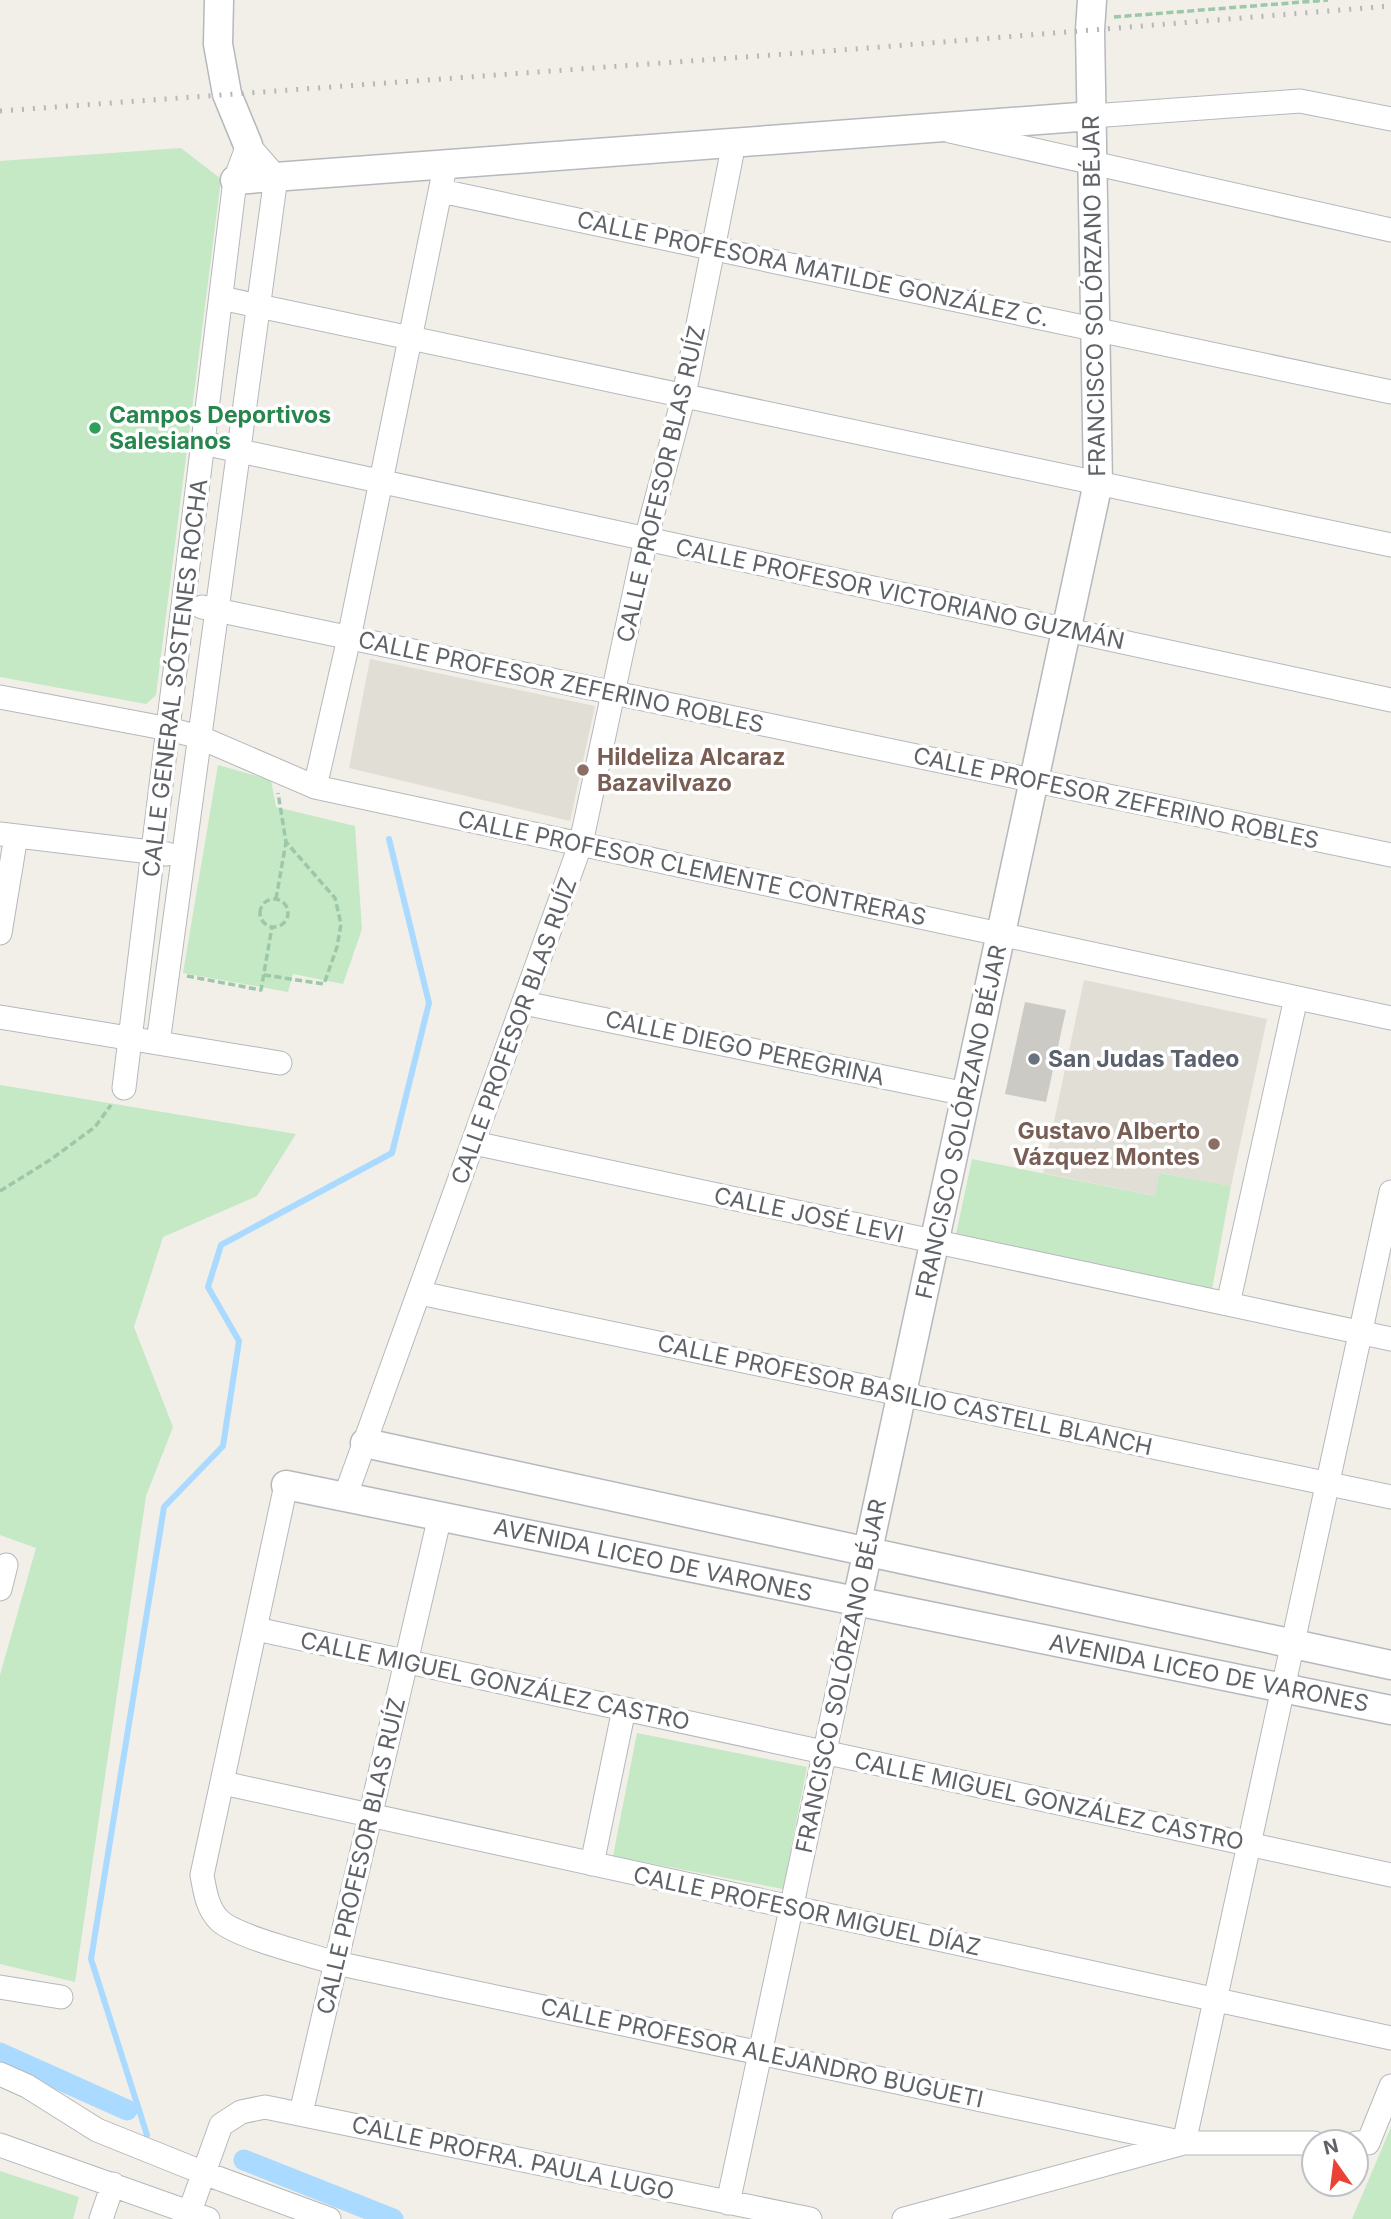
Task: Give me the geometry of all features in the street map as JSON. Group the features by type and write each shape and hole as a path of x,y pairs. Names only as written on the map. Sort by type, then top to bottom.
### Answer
{"street":[{"path":"219,0 218,44 227,94 248,145 276,177"},
{"name":"FRANCISCO SOLÓRZANO BÉJAR","path":"728,2203 1098,483 1091,16"},
{"path":"235,180 276,177 443,178 734,143 1300,101 1391,119"},
{"path":"934,128 1391,230"},
{"name":"CALLE PROFESOR BLAS RUÍZ","path":"345,1497 581,843 646,539 684,395 734,143"},
{"name":"CALLE GENERAL SÓSTENES ROCHA","path":"124,1088 235,180 248,145"},
{"name":"CALLE GENERAL SÓSTENES ROCHA","path":"158,1042 276,177"},
{"path":"315,786 382,482 443,178"},
{"name":"CALLE PROFESORA MATILDE GONZÁLEZ C.","path":"443,178 714,248 1391,392"},
{"path":"221,298 1391,545"},
{"name":"CALLE PROFESOR VICTORIANO GUZMÁN","path":"203,443 1391,701"},
{"name":"CALLE PROFESOR ZEFERINO ROBLES","path":"184,602 1391,855"},
{"name":"CALLE PROFESOR CLEMENTE CONTRERAS","path":"0,697 199,737 315,786 1391,1018"},
{"path":"0,933 8,835 183,855"},
{"path":"1228,1304 1296,998"},
{"name":"CALLE DIEGO PEREGRINA","path":"524,1003 966,1094"},
{"path":"0,1017 280,1063"},
{"name":"CALLE JOSÉ LEVI","path":"474,1143 1391,1339"},
{"path":"904,2219 1184,2143 1391,1192"},
{"name":"CALLE PROFESOR BASILIO CASTELL BLANCH","path":"419,1293 1391,1497"},
{"name":"AVENIDA LICEO DE VARONES","path":"365,1443 1391,1665"},
{"path":"223,1783 286,1485"},
{"name":"AVENIDA LICEO DE VARONES","path":"286,1485 1391,1710"},
{"name":"CALLE PROFESOR BLAS RUÍZ","path":"301,2113 440,1517"},
{"path":"0,1589 6,1565"},
{"name":"CALLE MIGUEL GONZÁLEZ CASTRO","path":"256,1629 1391,1875"},
{"path":"592,1864 624,1709"},
{"name":"CALLE PROFESOR MIGUEL DÍAZ","path":"223,1783 1391,2038"},
{"name":"CALLE PROFESOR ALEJANDRO BUGUETI","path":"223,1783 202,1875 206,1899 219,1920 236,1931 336,1963 1184,2143 1300,2143"},
{"path":"0,1987 61,1997"},
{"path":"0,2074 27,2086 97,2130 328,2219"},
{"path":"1370,2128 1391,2086"},
{"name":"CALLE PROFRA. PAULA LUGO","path":"204,2173 221,2125 241,2112 265,2107 810,2219"},
{"path":"0,2145 199,2215 204,2173"},
{"path":"101,2219 113,2183"}],"path":[{"path":"1091,16 1328,0"},
{"path":"276,899 286,842 278,789"},
{"path":"264,975 324,984 337,947 341,924 335,898 286,842"},
{"path":"276,899 284,903 288,915 281,925 272,926 261,918 261,908 267,901 276,899"},
{"path":"167,973 261,989 272,926"},
{"path":"0,1191 50,1160 95,1127 124,1088"}],"shaded area":[{"path":"370,659 595,706 570,821 349,768"},
{"path":"1084,980 1267,1019 1231,1186 1161,1173 1156,1196 1043,1173"}],"green space":[{"name":"Campos Deportivos Salesianos","path":"181,148 221,179 156,695 146,704 0,677 0,161"},
{"path":"218,765 271,780 276,807 355,826 362,929 343,984 293,974 288,992 183,973"},
{"path":"0,1085 296,1134 257,1196 163,1237 134,1327 173,1427 146,1496 75,1982 0,1964 0,1675 36,1548 0,1535"},
{"path":"972,1159 1155,1196 1160,1173 1231,1186 1212,1289 956,1234"},
{"path":"637,1733 807,1767 783,1889 613,1856"},
{"path":"1391,2127 1391,2219 1352,2219 1361,2198 1370,2198 1370,2177"},
{"path":"0,2171 79,2197 73,2219 0,2219"}],"building":[{"name":"San Judas Tadeo","path":"1025,1002 1066,1010 1046,1102 1005,1094"}],"waterway":[{"path":"147,2135 91,1959 164,1507 223,1446 239,1341 208,1287 221,1245 392,1153 429,1003 389,839"},
{"path":"0,2053 127,2110"},
{"path":"244,2160 393,2219"}],"railway":[{"path":"0,111 855,49 1391,6"}],"place":[{"name":"Campos Deportivos Salesianos","path":"95,428"},
{"name":"Hildeliza Alcaraz Bazavilvazo","path":"583,770"},
{"name":"San Judas Tadeo","path":"1034,1059"},
{"name":"Gustavo Alberto Vázquez Montes","path":"1214,1144"}]}
